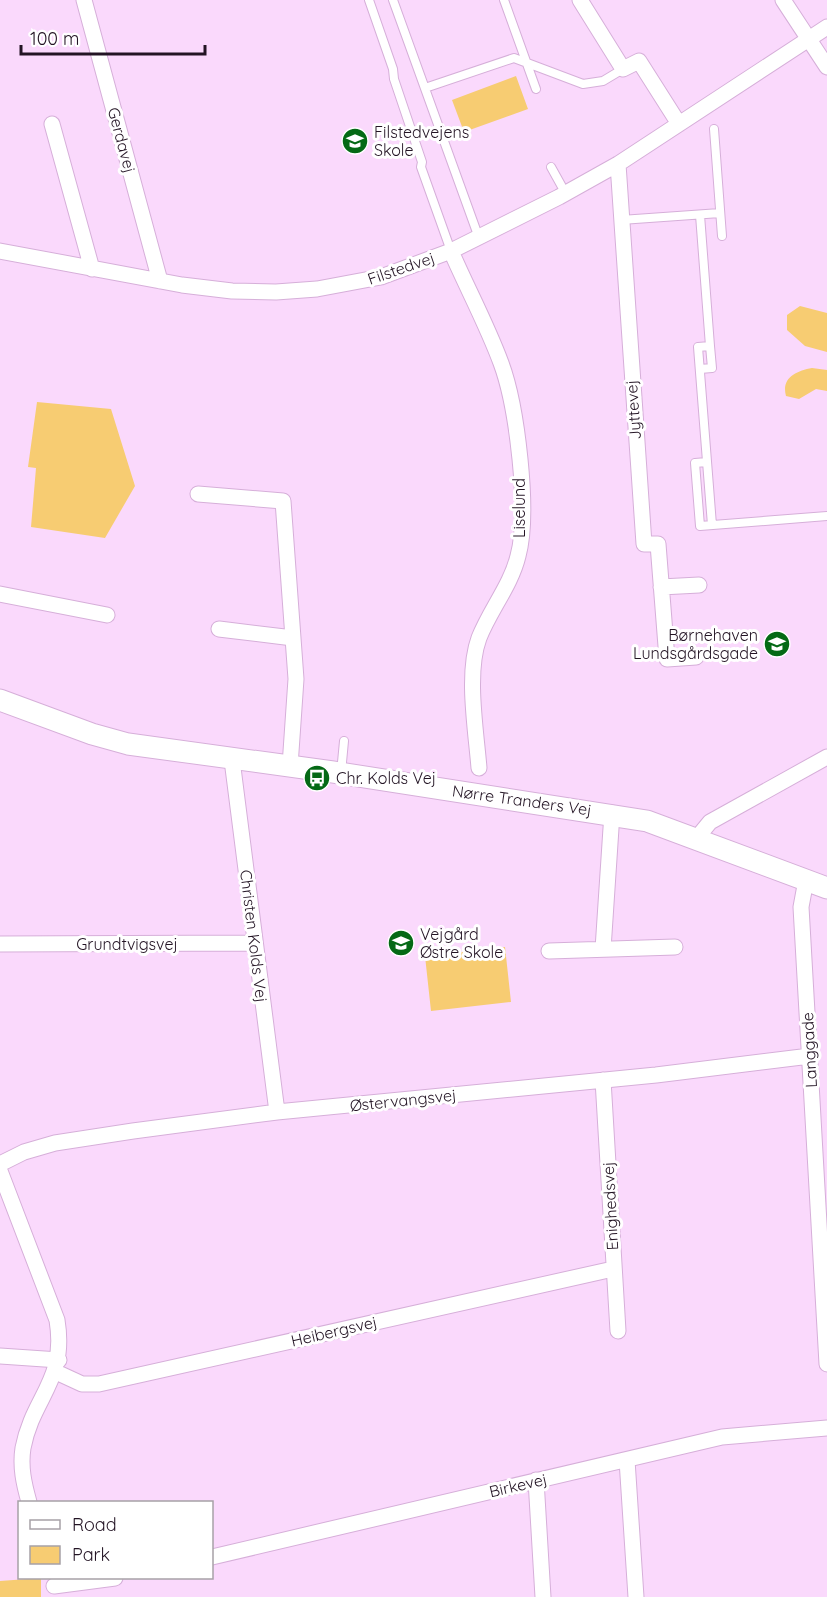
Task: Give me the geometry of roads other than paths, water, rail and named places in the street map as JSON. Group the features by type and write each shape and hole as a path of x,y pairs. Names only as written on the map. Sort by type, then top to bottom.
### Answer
{"street":[{"name":"Gerdavej","path":"84,0 160,281"},
{"path":"580,0 623,69 639,61 680,124"},
{"path":"783,0 827,67"},
{"name":"Filstedvej","path":"0,250 92,269 232,291 276,292 317,289 381,277 451,251 566,194 618,164 827,27"},
{"path":"52,124 92,269"},
{"name":"Jyttevej","path":"618,164 645,544 658,544 667,659 696,657"},
{"name":"Liselund","path":"451,251 502,365 516,437 521,489 522,534 518,556 484,626 474,655 479,768"},
{"path":"198,494 283,501 296,679 290,766"},
{"path":"661,587 699,585"},
{"path":"0,594 107,615"},
{"path":"219,629 293,638"},
{"name":"Nørre Tranders Vej","path":"0,700 92,734 128,744 612,813 647,821 696,838 827,888"},
{"path":"696,838 710,822 827,757"},
{"name":"Christen Kolds Vej","path":"232,760 277,1112"},
{"path":"603,949 612,813"},
{"name":"Langgade","path":"806,880 801,907 827,1364"},
{"name":"Grundtvigsvej","path":"0,944 254,943"},
{"path":"549,951 675,947"},
{"name":"Østervangsvej","path":"0,1164 24,1152 55,1143 277,1112 603,1080 810,1056"},
{"name":"Enighedsvej","path":"603,1080 618,1331"},
{"path":"0,1171 57,1320 57,1366 29,1428 23,1448 23,1480 28,1501"},
{"name":"Heibergsvej","path":"57,1366 82,1384 99,1384 614,1269"},
{"path":"0,1356 57,1366"},
{"name":"Birkevej","path":"213,1557 722,1437 827,1428"},
{"path":"627,1460 636,1597"},
{"path":"536,1480 543,1597"},
{"path":"54,1587 109,1579"}],"lane":[{"path":"369,0 422,162 421,167 451,251"},
{"path":"393,0 478,238"},
{"path":"504,0 536,89"},
{"path":"425,88 513,58 583,84 603,81 623,69"},
{"path":"714,129 722,236"},
{"path":"551,167 566,194"},
{"path":"621,220 720,213"},
{"path":"700,215 712,368 700,369"},
{"path":"710,346 698,347 712,525"},
{"path":"707,462 695,463 700,526 827,516"},
{"path":"341,773 344,741"}],"place":[{"name":"Filstedvejens Skole","path":"355,141"},
{"name":"Børnehaven Lundsgårdsgade","path":"777,644"},
{"name":"Chr. Kolds Vej","path":"317,778"},
{"name":"Vejgård Østre Skole","path":"401,943"}]}
